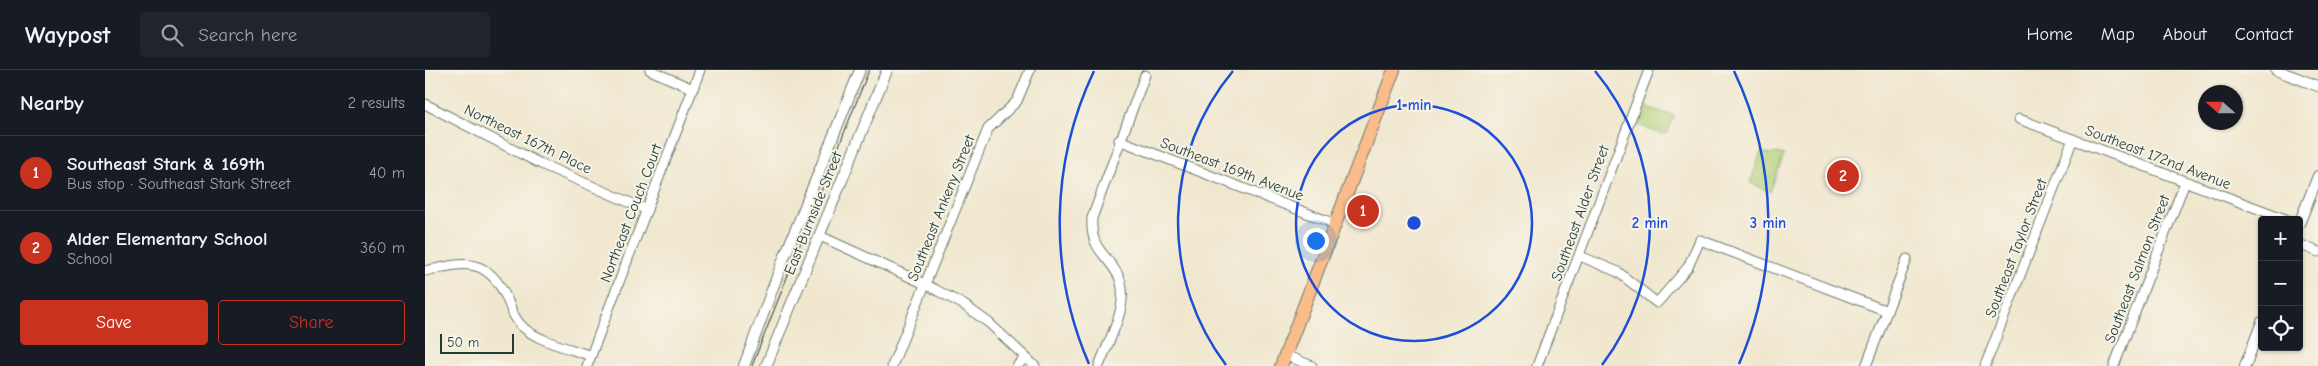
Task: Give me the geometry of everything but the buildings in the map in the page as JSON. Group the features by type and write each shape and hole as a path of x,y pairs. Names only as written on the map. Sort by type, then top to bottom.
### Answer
{"main road":[{"path":"1283,361 1394,70"}],"street":[{"path":"649,70 693,89"},
{"name":"Northeast Couch Court","path":"587,366 700,70"},
{"name":"East Burnside Street","path":"744,366 782,263 860,70"},
{"name":"East Burnside Street","path":"766,366 887,70"},
{"name":"Southeast Ankeny Street","path":"892,366 988,129 1017,101 1030,70"},
{"name":"Southeast Alder Street","path":"1541,365 1649,70"},
{"path":"2276,70 2318,86"},
{"path":"1099,366 1121,308 1122,296 1119,278 1097,245 1091,230 1092,218 1119,140 1145,75"},
{"name":"Northeast 167th Place","path":"425,104 541,164 647,210"},
{"name":"Southeast 172nd Avenue","path":"2019,119 2277,216"},
{"name":"Southeast Taylor Street","path":"1985,366 2073,139"},
{"name":"Southeast 169th Avenue","path":"1119,140 1335,224"},
{"path":"2302,216 2318,176"},
{"name":"Southeast Salmon Street","path":"2114,366 2185,182"},
{"path":"820,236 925,284 964,305 989,323 1035,366"},
{"path":"1580,256 1619,272 1657,303 1688,267 1700,240 1887,311"},
{"path":"2303,246 2318,252"},
{"path":"1866,366 1907,259"},
{"path":"425,271 467,263 485,268 501,286 517,321 526,330 591,356"},
{"path":"2245,366 2258,332"},
{"path":"1017,366 1025,358"},
{"path":"1283,361 1313,366"}],"green space":[{"path":"1646,107 1674,116 1668,133 1661,134 1639,125"},
{"path":"1761,152 1784,155 1770,192 1750,183"}],"tram line":[{"path":"752,366 869,70"}],"place":[{"name":"Alder Elementary School","path":"1843,176"},
{"name":"Southeast Stark & 169th","path":"1363,211"}]}
